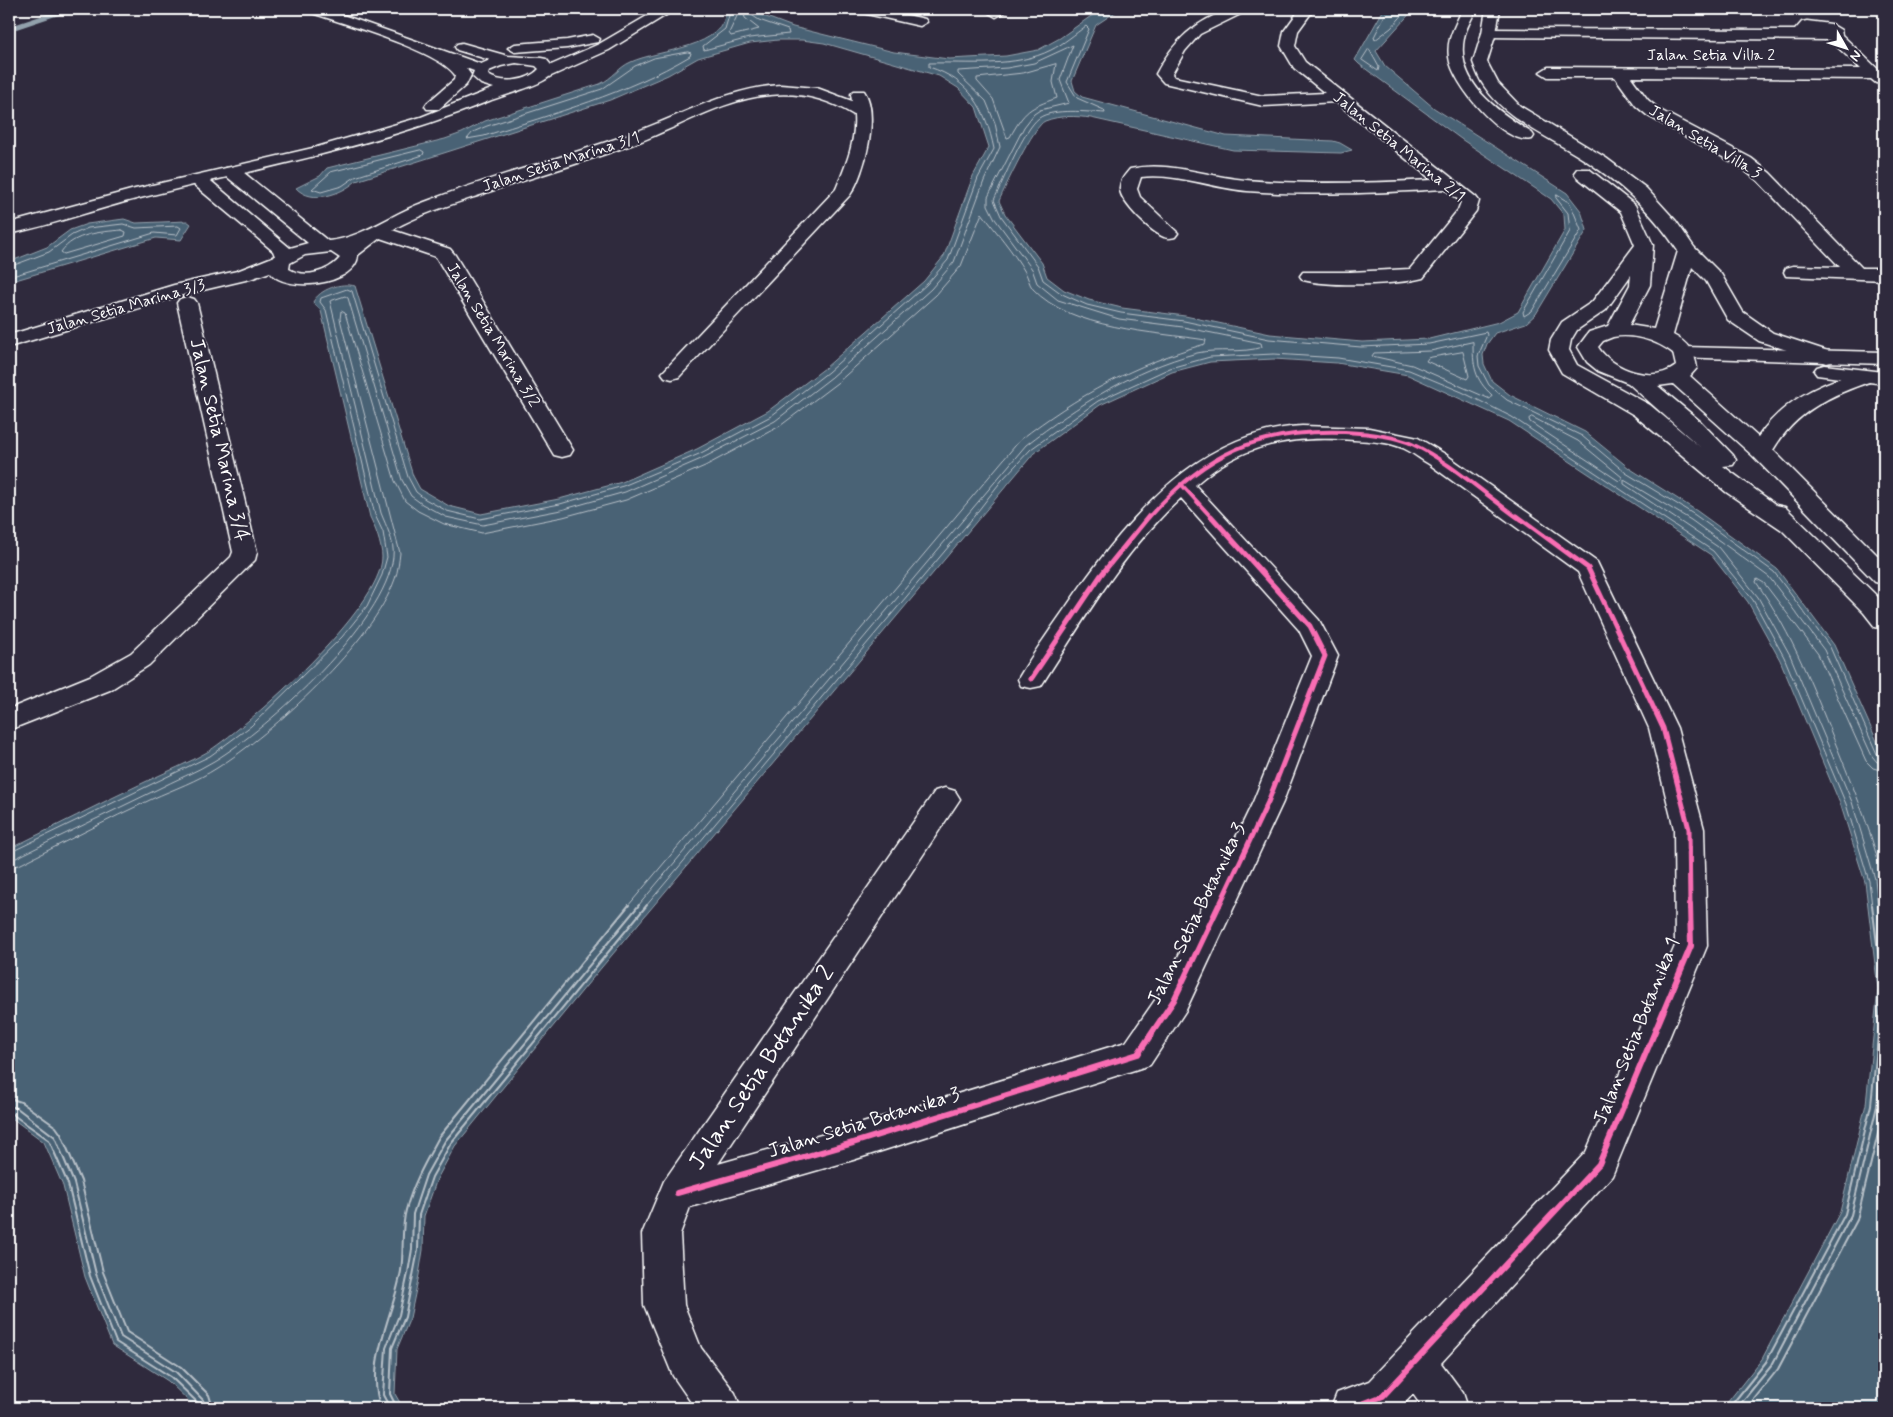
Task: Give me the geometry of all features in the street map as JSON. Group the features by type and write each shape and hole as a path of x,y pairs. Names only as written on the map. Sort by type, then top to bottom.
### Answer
{"main road":[{"path":"314,9 434,51 486,75 520,83"},
{"path":"349,9 466,49 507,60 526,59 543,67 604,47 669,9"},
{"path":"9,229 186,178 427,120 520,83 543,67 643,9"},
{"path":"863,9 920,22"},
{"path":"1244,9 1222,17 1191,33 1175,50 1164,74 1165,77 1169,80 1263,101 1337,97"},
{"path":"1469,9 1466,21 1456,38 1455,62 1468,88 1489,112 1570,162 1629,209 1644,245 1640,285 1616,330"},
{"name":"Jalan Setia Marina 2/1","path":"1300,10 1291,31 1288,46 1299,65 1446,184 1470,201 1469,206 1416,274 1350,278 1310,276"},
{"path":"1827,357 1766,337 1735,316 1714,278 1687,251 1670,224 1640,192 1600,162 1514,108 1491,85 1480,62 1491,21 1811,24 1834,35 1879,78"},
{"path":"466,49 543,47 592,39"},
{"path":"433,106 461,82 463,75 458,68 434,51"},
{"path":"9,215 75,196 232,172 317,146 378,123 433,106 486,75 507,60"},
{"name":"Jalan Setia Villa 2","path":"1548,72 1879,78"},
{"name":"Jalan Setia Villa 3","path":"1619,72 1642,103 1654,113 1745,162 1764,177 1856,273"},
{"name":"Jalan Setia Marina 3/1","path":"373,234 327,246 302,249 283,264 303,279 328,274 345,265 349,259 349,254 373,234 412,212 640,136 710,107 768,87 805,78 821,78"},
{"path":"672,373 844,191 858,157 863,128 860,112 861,98 851,85 830,96"},
{"name":"Jalan Setia Marina 3/1","path":"756,92 793,90 830,96 860,112"},
{"path":"232,172 327,246 339,248 349,254"},
{"path":"1169,233 1135,204 1127,187 1130,178 1136,172 1168,173 1244,185 1316,189 1386,188 1446,184"},
{"path":"186,178 275,242 281,248 283,264"},
{"name":"Jalan Setia Marina 3/2","path":"373,234 435,250 443,253 448,258 562,450"},
{"path":"1644,245 1599,306 1569,326 1561,340 1559,350 1570,369 1642,410 1734,487 1790,525"},
{"path":"1662,338 1687,251"},
{"name":"Jalan Setia Marina 3/3","path":"9,342 151,298 283,264"},
{"path":"1793,272 1884,274"},
{"path":"151,298 187,303 206,283"},
{"name":"Jalan Setia Marina 3/4","path":"9,720 100,683 140,660 243,560 245,552 187,303"},
{"path":"1884,358 1827,357 1683,366 1658,380 1635,378 1617,373 1602,365 1592,356 1588,347 1592,339 1602,333 1616,330 1639,332 1662,338 1683,366 1761,451 1884,576"},
{"path":"1788,365 1875,377"},
{"path":"1683,366 1884,366"},
{"path":"1761,451 1769,436 1797,407 1836,385 1875,377"},
{"path":"1635,378 1693,427 1874,607 1884,621"},
{"name":"Jalan Setia Botanika 1","path":"1032,679 1127,539 1181,484 1223,455 1260,439 1287,434 1344,432 1376,436 1412,444 1437,459 1588,568 1663,728 1689,829 1692,946 1599,1164 1415,1362 1368,1402"},
{"name":"Jalan Setia Botanika 3","path":"677,1193 863,1140 1138,1054 1174,1000 1268,802 1325,656 1310,626 1181,484"},
{"name":"Jalan Setia Botanika 2","path":"720,1408 687,1362 664,1305 661,1234 677,1193 945,799"},
{"path":"1415,1362 1448,1408"}],"water":[{"path":"726,9 751,9 761,15 793,27 894,52 949,59 1006,56 1038,50 1060,38 1101,9 1120,9 1096,25 1072,81 1075,91 1082,97 1226,136 1333,141 1352,150 1341,153 1233,150 1091,118 1068,116 1045,121 1027,144 999,201 1005,214 1042,263 1047,277 1064,290 1089,300 1122,308 1185,316 1270,334 1362,342 1429,339 1499,322 1518,312 1565,230 1564,215 1551,199 1461,139 1355,60 1384,9 1414,9 1376,51 1385,66 1434,108 1567,193 1581,211 1587,230 1536,314 1526,323 1495,333 1487,344 1483,355 1484,364 1492,381 1510,395 1585,432 1629,468 1697,511 1777,569 1834,645 1884,757 1884,1397 1878,1408 1723,1408 1762,1359 1840,1212 1866,1104 1878,989 1865,882 1841,806 1780,660 1748,602 1711,555 1509,421 1408,375 1337,363 1274,359 1210,362 1172,372 1100,405 1034,453 591,980 455,1146 437,1179 424,1216 423,1250 410,1318 397,1349 395,1394 403,1408 196,1408 168,1381 112,1345 85,1277 63,1186 44,1142 9,1116 9,849 209,751 254,716 311,663 361,605 376,579 382,557 381,547 370,517 321,311 313,302 316,297 326,290 337,286 355,286 413,476 420,489 449,506 481,514 559,499 622,482 697,449 768,411 825,368 924,281 944,256 973,176 989,147 976,107 958,88 939,76 824,43 802,40 778,40 750,43 698,58 668,75 610,100 356,181 343,190 327,196 310,196 296,188 320,176 327,168 445,139 462,133 485,121 600,84 631,62 689,46 703,40 715,32 723,22"},
{"path":"124,219 136,223 187,221 191,224 181,240 156,238 9,282 9,262 47,247 70,230 87,224"}],"waterway":[{"path":"9,29 69,9"}],"cycle path":[{"path":"1031,679 1101,575 1128,540 1157,507 1189,478 1223,455 1260,439 1302,432 1359,433 1390,438 1417,446 1588,568 1663,728 1689,829 1691,946 1599,1164 1383,1396 1352,1408"},
{"path":"677,1193 853,1143 1138,1054 1174,1000 1268,802 1325,656 1310,626 1181,484"}]}
